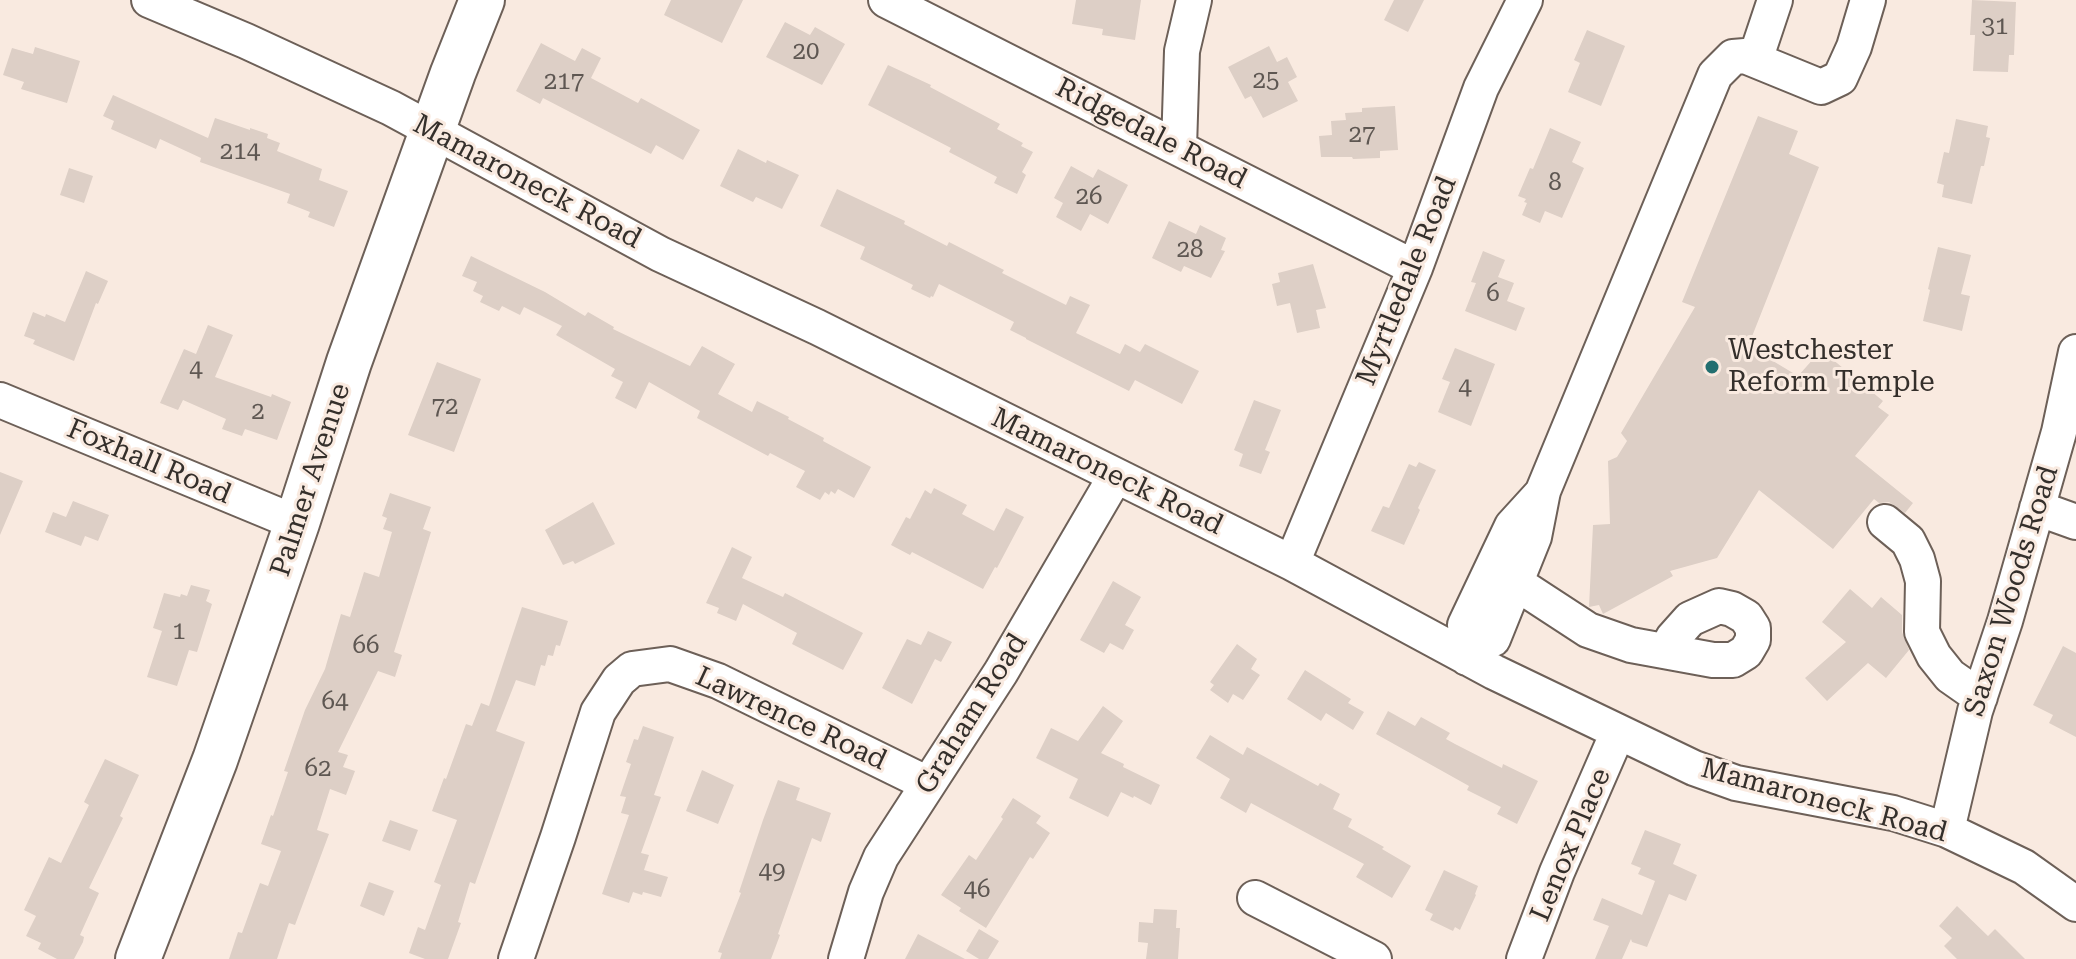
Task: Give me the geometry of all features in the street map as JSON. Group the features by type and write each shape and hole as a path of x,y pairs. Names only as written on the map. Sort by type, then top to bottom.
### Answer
{"main road":[{"name":"Palmer Avenue","path":"138,959 215,760 349,362 482,0"}],"street":[{"name":"Mamaroneck Road","path":"149,0 221,14 660,254 817,327 1470,650 1618,732 1694,768 1736,783 1893,813 1947,830 2024,867 2076,904"},
{"name":"Ridgedale Road","path":"886,0 1415,268"},
{"path":"1179,148 1182,51 1194,0"},
{"name":"Myrtledale Road","path":"1292,563 1415,268 1481,88 1525,0"},
{"path":"1755,60 1775,0"},
{"path":"1543,491 1512,526 1465,625 1470,650 1493,639 1534,537 1543,491 1715,75 1733,57 1745,56 1821,87 1840,78 1854,47 1868,0"},
{"name":"Saxon Woods Road","path":"1947,830 1980,697 2059,432 2076,352"},
{"name":"Foxhall Road","path":"0,400 297,523"},
{"name":"Graham Road","path":"846,959 866,892 881,857 1001,672 1115,477"},
{"path":"2037,508 2076,522"},
{"path":"1885,522 1908,541 1917,559 1923,581 1922,632 1934,656 1950,676 1980,697"},
{"path":"1516,583 1588,630 1631,645 1666,651"},
{"name":"Lawrence Road","path":"516,959 598,712 619,680 632,669 670,664 718,681 928,784"},
{"name":"Lenox Place","path":"1524,959 1557,872 1618,732"},
{"path":"1255,898 1374,959"}],"building":[{"path":"671,0 743,0 722,43 664,15"},
{"path":"1076,0 1141,0 1135,40 1102,35 1103,29 1072,24"},
{"path":"1394,0 1424,0 1408,32 1384,20"},
{"path":"1972,0 2016,2 2014,55 2009,55 2008,72 1973,71 1975,35 1970,35"},
{"path":"785,22 810,35 815,27 845,44 822,85 766,57"},
{"path":"1587,30 1625,46 1601,106 1568,92 1580,63 1574,60"},
{"path":"541,43 575,61 582,48 601,58 591,78 638,103 641,98 700,130 683,160 656,145 651,154 543,98 540,104 516,91"},
{"path":"1269,46 1277,62 1287,57 1297,77 1288,82 1298,101 1263,118 1251,96 1245,99 1228,67"},
{"path":"35,47 80,61 67,103 21,89 24,82 3,75 12,48 33,54"},
{"path":"888,65 1000,124 997,129 1033,152 1022,172 1026,175 1017,194 994,183 997,177 949,152 951,148 868,105"},
{"path":"113,95 208,138 215,118 268,134 267,138 280,143 277,151 322,169 319,180 348,191 334,227 308,217 310,212 287,203 290,194 200,162 201,158 160,139 156,149 111,129 114,121 103,116"},
{"path":"1395,106 1398,150 1380,151 1380,158 1321,157 1319,136 1332,135 1331,121 1346,120 1345,113 1362,112 1362,108"},
{"name":"Westchester Reform Temple","path":"1758,116 1798,131 1789,154 1819,167 1751,339 1758,352 1798,376 1815,357 1821,362 1826,354 1883,401 1878,407 1889,415 1855,456 1913,503 1905,513 1889,502 1879,503 1874,499 1833,549 1759,490 1717,558 1670,571 1673,576 1603,614 1599,605 1589,607 1593,525 1610,524 1608,461 1617,457 1627,441 1621,433 1695,307 1682,302"},
{"path":"1956,119 1988,126 1986,137 1990,138 1972,204 1942,197 1944,185 1937,183 1944,152 1949,153"},
{"path":"1550,128 1581,142 1572,162 1584,168 1562,218 1545,211 1540,223 1522,215 1527,203 1524,202 1526,199 1518,196"},
{"path":"738,149 799,175 782,209 756,197 753,202 720,186"},
{"path":"1071,166 1093,178 1098,169 1128,185 1108,224 1090,214 1081,231 1056,217 1063,203 1054,198"},
{"path":"69,168 93,176 84,203 60,195"},
{"path":"837,189 905,221 904,224 947,246 949,242 1066,305 1070,296 1090,305 1076,333 1120,354 1125,344 1140,352 1145,344 1199,371 1182,404 1135,380 1129,391 1010,330 1014,322 939,284 930,298 911,289 913,285 860,259 865,247 820,226"},
{"path":"1169,221 1196,234 1200,225 1226,238 1221,250 1225,251 1211,278 1184,266 1181,272 1152,258"},
{"path":"1938,247 1971,255 1961,294 1970,296 1962,331 1923,321"},
{"path":"1483,251 1505,260 1498,277 1514,283 1507,301 1525,308 1516,331 1465,311 1476,283 1471,282"},
{"path":"471,256 545,292 585,316 588,312 613,329 690,366 702,346 735,364 718,394 752,412 757,401 871,467 854,498 838,489 835,494 825,492 820,500 796,487 805,471 770,453 768,456 697,418 700,411 649,382 636,409 615,398 623,382 611,376 615,369 556,335 562,326 524,307 520,315 502,306 499,311 480,302 483,296 473,291 477,282 462,276"},
{"path":"1313,264 1326,308 1316,310 1320,328 1297,333 1290,303 1277,306 1272,284 1280,282 1278,273"},
{"path":"86,271 108,281 96,303 74,361 33,344 35,340 24,336 33,312 65,322"},
{"path":"208,325 233,335 215,377 291,402 277,440 245,429 242,436 222,429 226,419 183,400 178,410 160,403 184,349 196,354"},
{"path":"1455,348 1495,364 1471,426 1438,412 1450,382 1442,379"},
{"path":"437,362 481,379 454,452 408,435"},
{"path":"1254,400 1281,410 1265,450 1270,452 1261,474 1239,466 1243,454 1234,450"},
{"path":"1419,462 1436,470 1404,545 1371,531 1383,506 1389,508 1409,464 1416,467"},
{"path":"0,472 23,481 0,535"},
{"path":"934,488 967,505 962,514 994,531 1006,508 1024,517 983,589 912,552 910,555 891,545 906,517 910,519 925,490 931,494"},
{"path":"390,493 431,507 423,529 431,532 394,652 402,655 395,677 378,671 338,752 348,755 343,767 355,771 346,795 330,789 317,830 329,834 295,925 289,923 277,959 229,959 260,883 268,886 281,851 261,844 288,772 284,771 305,710 325,669 341,614 350,617 364,572 379,577 392,532 383,529 387,518 382,516"},
{"path":"73,501 109,515 98,541 85,536 81,546 45,532 53,512 66,517"},
{"path":"593,502 615,544 575,564 573,561 563,565 545,530"},
{"path":"732,547 752,557 742,578 783,597 785,593 863,633 843,670 792,644 797,633 743,604 736,621 717,613 719,608 706,603"},
{"path":"1113,581 1141,597 1125,625 1134,630 1123,650 1110,643 1104,653 1080,640"},
{"path":"191,585 210,590 206,601 212,604 197,652 189,650 177,686 147,677 162,631 153,628 164,593 187,596"},
{"path":"1850,589 1872,608 1881,597 1902,615 1902,632 1909,650 1886,678 1868,663 1827,701 1805,678 1846,642 1822,622"},
{"path":"522,607 568,621 560,646 556,645 553,656 548,655 545,666 541,665 535,686 516,680 496,731 525,742 475,884 470,882 458,922 461,923 448,959 425,959 409,953 418,927 425,930 441,885 434,882 457,820 432,811 466,724 472,726 481,703 489,706"},
{"path":"928,631 952,642 941,662 935,659 912,704 882,688 907,639 921,645"},
{"path":"1237,644 1257,659 1251,669 1260,675 1243,700 1233,694 1228,703 1210,690 1214,685 1210,682"},
{"path":"2063,646 2076,653 2076,737 2049,723 2053,715 2033,705"},
{"path":"1305,670 1351,699 1348,703 1364,712 1353,730 1326,713 1321,721 1287,699"},
{"path":"1103,706 1123,721 1101,753 1160,785 1151,805 1121,792 1108,817 1069,798 1078,779 1036,758 1051,728 1078,741"},
{"path":"1388,711 1415,726 1421,717 1450,733 1446,739 1455,744 1502,768 1503,764 1538,781 1517,824 1497,814 1501,807 1467,790 1469,786 1376,734"},
{"path":"643,726 674,737 654,795 661,797 641,853 649,855 644,870 668,877 661,897 633,892 629,903 602,894 629,815 621,813 626,797 620,796 631,764 626,762 634,739 638,740"},
{"path":"1210,735 1243,755 1247,747 1318,786 1320,783 1340,794 1333,809 1352,819 1348,827 1411,866 1392,898 1356,877 1364,864 1251,803 1246,813 1220,798 1230,779 1196,758"},
{"path":"105,759 139,775 120,816 123,818 89,888 99,893 80,935 84,937 83,942 74,959 57,959 38,949 41,943 26,936 36,916 24,910 49,857 61,863 89,805 84,802"},
{"path":"702,770 734,785 718,824 686,811"},
{"path":"778,780 800,788 796,800 831,813 821,842 812,838 771,959 720,959 722,953 718,952"},
{"path":"1013,798 1041,816 1036,823 1050,833 1033,859 1030,857 986,928 941,895 969,855 976,860"},
{"path":"390,820 418,830 410,851 382,841"},
{"path":"1645,830 1681,844 1673,864 1697,875 1686,901 1669,894 1647,947 1631,939 1622,959 1595,959 1609,926 1593,920 1602,898 1642,915 1655,881 1638,874 1641,868 1631,864"},
{"path":"1444,870 1478,886 1460,930 1455,927 1453,931 1430,920 1433,914 1425,910"},
{"path":"369,882 394,891 384,916 360,906"},
{"path":"1957,906 1988,936 1995,929 2025,959 1957,959 1944,946 1952,938 1939,926"},
{"path":"1154,909 1177,910 1176,928 1180,928 1178,959 1146,959 1148,943 1138,942 1139,922 1153,923"},
{"path":"979,929 999,941 988,959 979,959 966,951"},
{"path":"918,934 965,959 905,959"}],"place":[{"name":"Westchester Reform Temple","path":"1712,367"}]}
